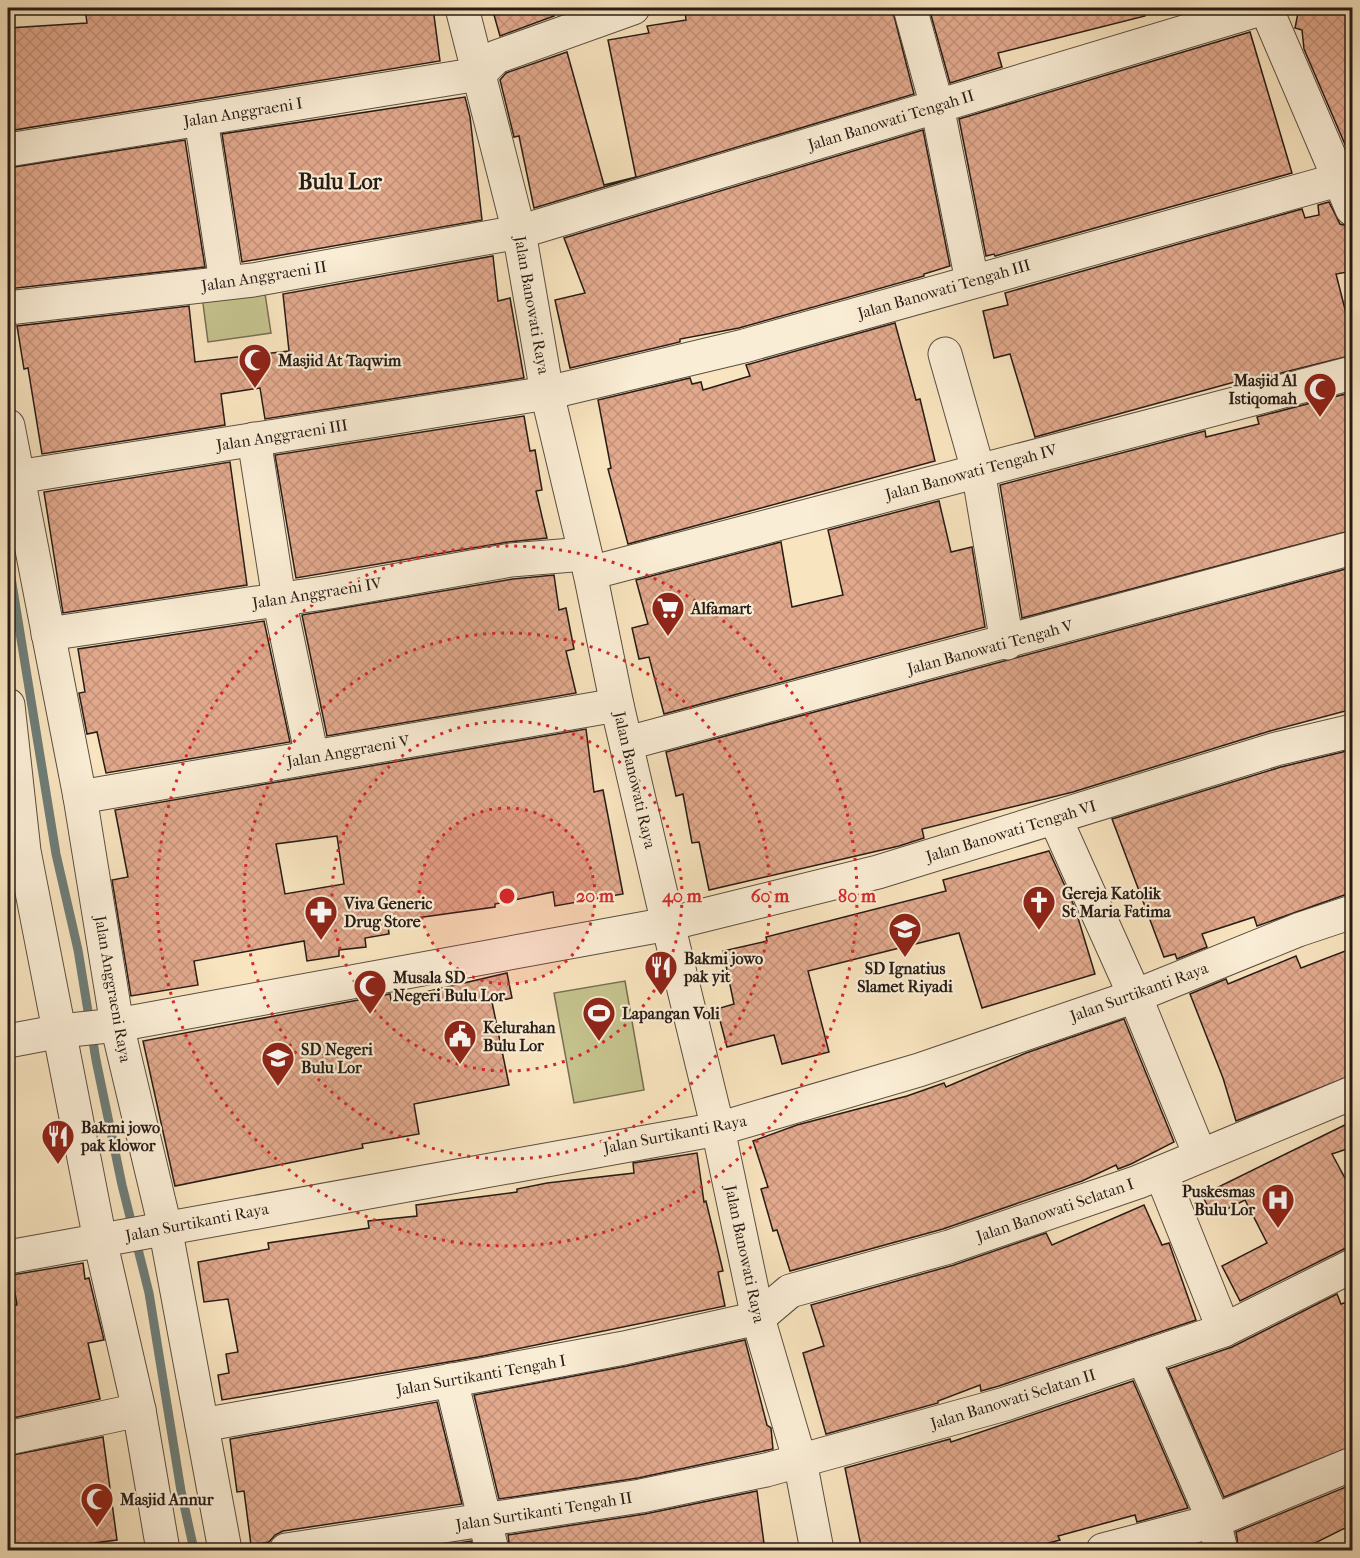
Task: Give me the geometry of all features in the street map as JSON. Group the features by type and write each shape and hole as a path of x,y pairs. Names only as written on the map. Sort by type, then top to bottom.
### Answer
{"street":[{"name":"Jalan Banowati Raya","path":"462,8 519,232 547,393 588,563 617,705 628,743 668,924 718,1129 758,1318 800,1461 817,1551"},
{"path":"479,74 496,57 633,8"},
{"path":"910,8 937,106 972,281"},
{"path":"1265,8 1353,209"},
{"name":"Jalan Banowati Tengah II","path":"519,232 1265,8"},
{"name":"Jalan Anggraeni I","path":"8,150 479,74"},
{"path":"201,119 226,282"},
{"name":"Jalan Banowati Tengah III","path":"547,393 744,346 1341,179"},
{"name":"Jalan Anggraeni II","path":"8,308 226,282 519,232"},
{"path":"945,354 978,470 1007,643"},
{"name":"Jalan Banowati Tengah IV","path":"588,563 978,470 1353,373"},
{"name":"Jalan Anggraeni III","path":"17,477 547,393"},
{"name":"Jalan Anggraeni Raya","path":"8,426 80,797 111,1025 160,1228 202,1425 225,1551"},
{"path":"254,439 279,599 312,757"},
{"name":"Jalan Banowati Tengah V","path":"628,743 1007,643 1353,548"},
{"name":"Jalan Anggraeni IV","path":"48,634 279,599 511,560 588,563"},
{"path":"8,705 16,852 65,1031 139,1410 163,1551"},
{"name":"Jalan Anggraeni V","path":"80,797 617,705"},
{"name":"Jalan Banowati Tengah VI","path":"668,924 878,872 1276,749 1353,731"},
{"path":"1055,818 1135,996 1200,1155"},
{"name":"Jalan Surtikanti Raya","path":"8,1257 718,1129 919,1070 1135,996 1298,930 1353,912"},
{"path":"8,1041 111,1025 668,924"},
{"name":"Jalan Banowati Selatan I","path":"758,1318 790,1291 949,1247 1161,1173 1353,1093"},
{"path":"1161,1173 1224,1330"},
{"name":"Jalan Banowati Selatan II","path":"800,1461 1005,1404 1224,1330 1353,1266"},
{"name":"Jalan Surtikanti Tengah I","path":"202,1425 624,1348 758,1318"},
{"path":"1143,1357 1217,1536"},
{"path":"451,1380 488,1535"},
{"path":"8,1438 139,1410"},
{"name":"Jalan Surtikanti Tengah II","path":"286,1551 488,1535 641,1496 800,1461"},
{"path":"1103,1551 1217,1536 1353,1464"}],"shaded area":[{"path":"264,287 271,333 208,342 202,296"},
{"name":"Lapangan Voli","path":"625,981 644,1090 574,1103 554,993"}],"building":[{"path":"85,8 317,8 318,14 379,8 433,8 440,61 8,131 8,28 87,23"},
{"path":"492,8 551,8 554,16 500,36"},
{"path":"708,8 892,8 914,94 534,208 519,136 514,137 500,80 506,73 567,52 604,185 636,177 608,40 649,33 647,26 686,20 685,11"},
{"path":"929,8 1144,8 1145,16 998,53 1002,67 950,83"},
{"path":"1299,8 1353,8 1353,163 1304,49 1302,30 1295,28"},
{"path":"1250,32 1292,173 995,256 994,254 986,256 959,119"},
{"path":"465,97 470,117 482,220 242,262 222,134"},
{"path":"923,130 950,266 924,274 924,276 739,328 680,339 680,342 570,368 555,300 585,293 564,238"},
{"path":"185,140 205,267 8,289 8,168"},
{"path":"1329,202 1340,224 1353,227 1353,232 1346,233 1353,271 1336,274 1347,317 1353,355 1249,381 1249,378 1035,437 1010,354 994,358 983,311 1008,305 1005,293 1302,209 1305,218 1319,215 1318,205"},
{"path":"493,256 498,301 510,298 524,378 265,419 260,388 221,394 225,425 42,454 28,368 24,369 17,326 189,306 195,362 289,351 283,294"},
{"path":"895,323 916,400 920,399 935,461 628,544 608,469 611,468 598,400 690,378 692,384 701,382 703,390 750,376 746,365"},
{"path":"1353,392 1353,530 1022,618 1000,485 1205,431 1206,437 1259,424 1257,417"},
{"path":"524,416 530,451 535,450 542,490 536,491 547,538 508,542 296,578 275,455"},
{"path":"230,462 247,585 63,613 44,492"},
{"path":"939,501 951,552 972,547 985,627 664,714 649,657 639,659 632,628 648,624 636,580 781,542 792,607 843,595 828,530"},
{"path":"1353,567 1353,709 1270,731 1073,792 922,829 924,838 899,846 709,890 699,842 692,843 683,794 676,796 666,752"},
{"path":"554,575 559,610 566,608 574,649 566,651 576,693 327,736 302,615 513,579"},
{"path":"264,621 290,742 106,773 97,732 87,734 79,693 85,692 78,649"},
{"path":"586,729 594,792 603,790 623,894 555,906 553,892 495,904 495,907 409,919 388,925 389,934 365,938 366,947 339,950 339,956 307,961 304,941 194,961 198,985 131,996 112,880 128,877 115,810","holes":["337,836 344,884 285,894 276,844"]},
{"path":"1351,750 1353,832 1346,834 1353,865 1353,892 1257,926 1254,917 1202,934 1207,947 1177,959 1175,954 1164,957 1112,819 1281,767"},
{"path":"1049,851 1075,908 1095,974 982,1008 959,933 808,971 829,1052 782,1064 774,1035 727,1047 717,1009 734,1004 723,951 767,941 766,937 946,891 943,880"},
{"path":"1353,948 1353,1075 1236,1121 1223,1078 1190,994 1226,979 1228,984 1296,956 1301,968"},
{"name":"SD Negeri Bulu Lor","path":"507,973 512,998 492,1002 509,1085 414,1104 419,1134 362,1144 363,1148 175,1186 143,1041 390,994 391,1000"},
{"path":"1124,1019 1174,1142 1118,1169 1116,1165 1082,1181 943,1229 790,1271 777,1230 773,1231 761,1189 768,1187 753,1141 797,1125 907,1096 944,1083 946,1087 1026,1053"},
{"path":"1353,1121 1353,1147 1332,1154 1353,1193 1353,1247 1344,1249 1240,1301 1222,1266 1267,1243 1245,1200 1213,1216 1202,1195"},
{"path":"697,1153 704,1202 706,1201 723,1271 718,1272 725,1306 478,1357 222,1400 218,1375 229,1373 226,1354 238,1352 228,1299 204,1302 198,1262 269,1249 268,1243 369,1228 368,1221 417,1216 416,1205 517,1192 517,1189 547,1183 634,1173 633,1163"},
{"path":"1144,1205 1162,1245 1169,1243 1196,1320 999,1386 981,1391 980,1385 938,1401 938,1403 826,1434 803,1353 824,1346 811,1305 954,1265 1046,1233 1052,1245"},
{"path":"83,1263 85,1279 89,1278 104,1340 88,1343 100,1399 8,1419 8,1307 17,1305 12,1275"},
{"path":"1337,1294 1341,1304 1353,1300 1353,1446 1224,1497 1168,1369 1232,1347"},
{"path":"745,1340 767,1425 771,1428 773,1449 638,1478 499,1499 474,1395 627,1366"},
{"path":"1133,1381 1188,1508 1137,1522 1135,1515 1058,1536 1060,1540 1019,1551 862,1551 845,1468 950,1439 951,1442"},
{"path":"437,1402 462,1504 283,1531 269,1542 251,1545 244,1491 237,1492 230,1439"},
{"path":"103,1437 117,1540 78,1545 78,1551 8,1551 8,1456"},
{"path":"1353,1484 1353,1524 1299,1551 1239,1551 1236,1532"},
{"path":"757,1491 765,1551 687,1551 687,1545 657,1551 510,1551 508,1535 645,1514"},
{"path":"471,1541 473,1551 407,1551"}],"waterway":[{"path":"8,559 56,854 78,950 96,1060 122,1185 149,1293 181,1491 194,1550"}],"place":[{"name":"Masjid At Taqwim","path":"255,389"},
{"name":"Masjid Al Istiqomah","path":"1320,418"},
{"name":"Alfamart","path":"668,637"},
{"name":"Gereja Katolik St Maria Fatima","path":"1039,931"},
{"name":"Viva Generic Drug Store","path":"321,941"},
{"name":"SD Ignatius Slamet Riyadi","path":"905,958"},
{"name":"Bakmi jowo pak yit","path":"661,996"},
{"name":"Musala SD Negeri Bulu Lor","path":"370,1015"},
{"name":"Lapangan Voli","path":"599,1042"},
{"name":"Kelurahan Bulu Lor","path":"460,1065"},
{"name":"SD Negeri Bulu Lor","path":"278,1087"},
{"name":"Bakmi jowo pak klowor","path":"58,1165"},
{"name":"Puskesmas Bulu Lor","path":"1278,1229"},
{"name":"Masjid Annur","path":"97,1528"}],"district":[{"name":"Bulu Lor","path":"340,182"}]}
